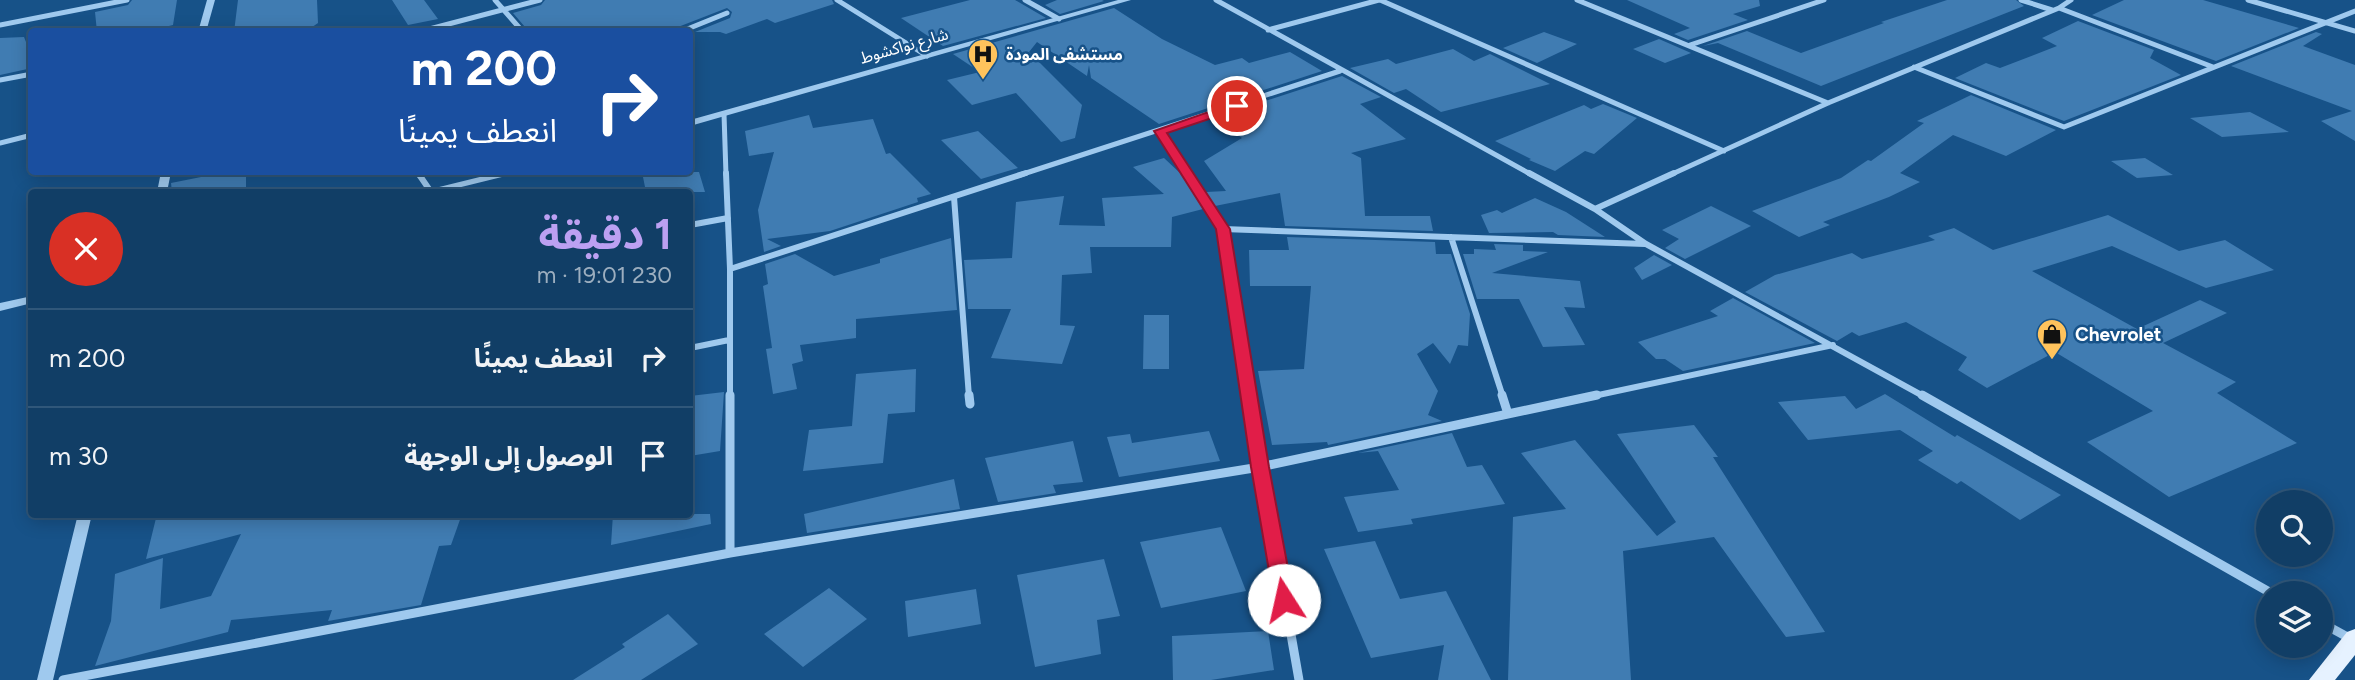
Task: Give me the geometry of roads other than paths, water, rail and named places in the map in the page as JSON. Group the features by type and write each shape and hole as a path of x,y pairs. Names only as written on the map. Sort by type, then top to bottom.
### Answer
{"main road":[{"path":"2321,680 2354,640"}],"street":[{"path":"0,25 127,0"},
{"path":"203,28 211,0"},
{"path":"495,0 519,28"},
{"path":"434,28 540,0"},
{"path":"837,0 927,56"},
{"path":"1025,0 1059,19"},
{"name":"شارع نواكشوط","path":"693,122 1127,0"},
{"path":"1216,0 1340,71 1595,209 1646,244 1833,345 2256,585"},
{"path":"1268,30 1380,0 1724,151"},
{"path":"1577,0 1828,103"},
{"path":"1689,45 1824,0"},
{"path":"2021,0 2056,9 2213,67"},
{"path":"1595,209 1828,103 2056,9 2071,0"},
{"path":"2248,0 2355,31"},
{"path":"1913,67 2064,127 2355,11"},
{"path":"690,28 727,13"},
{"path":"730,269 1340,71"},
{"path":"0,80 28,75"},
{"path":"724,114 730,269 730,554"},
{"path":"1160,131 1223,229 1260,467 1299,680"},
{"path":"0,143 28,136"},
{"path":"443,189 498,175"},
{"path":"954,197 970,404"},
{"path":"693,224 728,218"},
{"path":"1223,229 1646,244"},
{"path":"1451,237 1508,414"},
{"path":"0,307 28,300"},
{"path":"693,347 729,340"},
{"path":"63,680 730,554 1260,467 1833,345"},
{"path":"45,680 84,518"},
{"path":"2333,629 2354,640"}],"place":[{"name":"مستشفى المودة","path":"983,81"},
{"name":"Chevrolet","path":"2052,361"}]}
